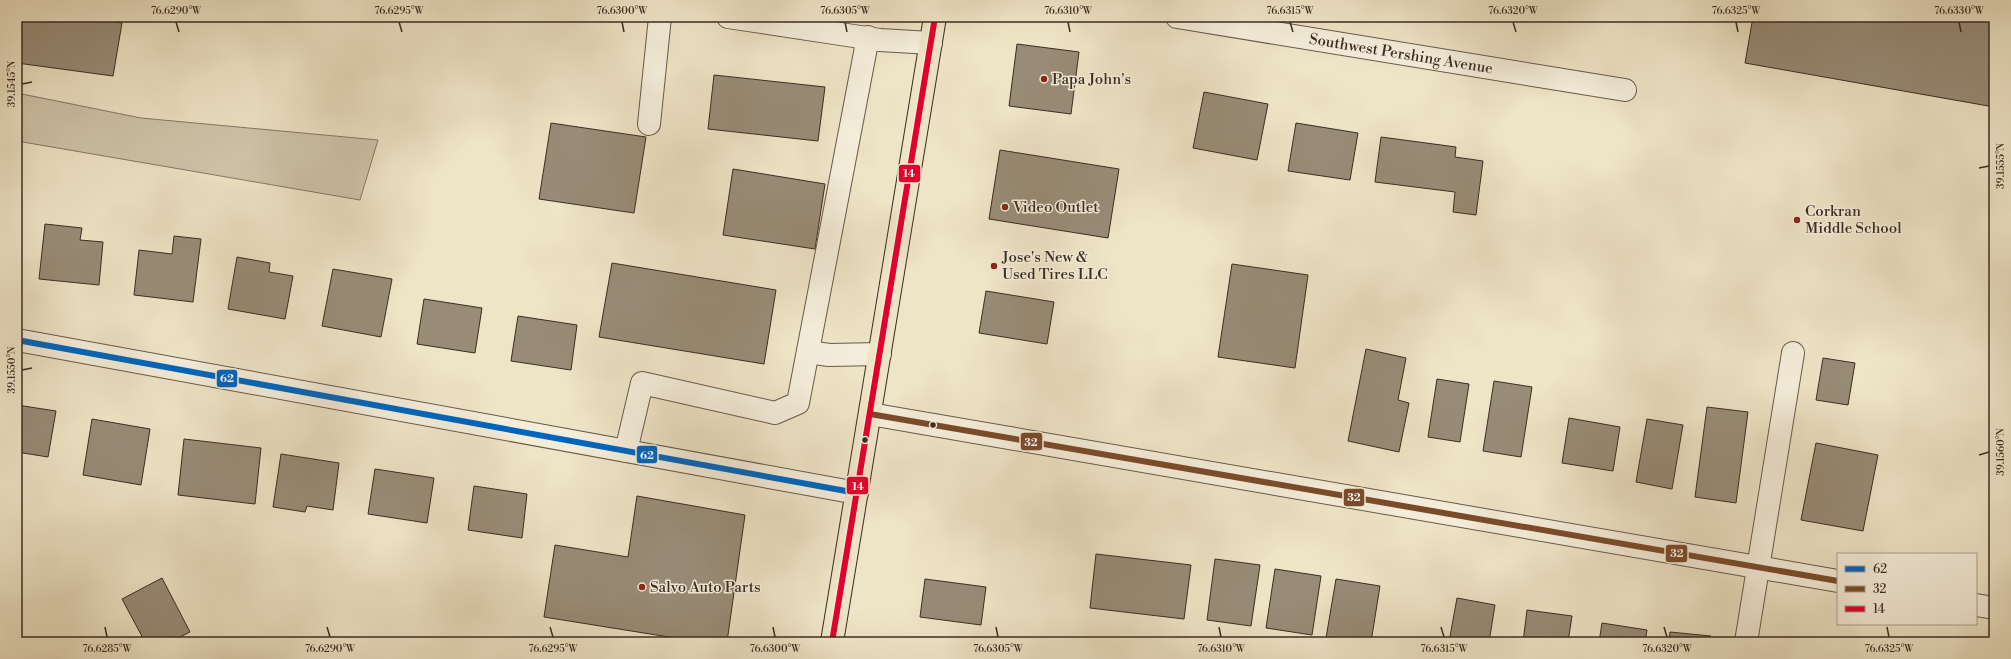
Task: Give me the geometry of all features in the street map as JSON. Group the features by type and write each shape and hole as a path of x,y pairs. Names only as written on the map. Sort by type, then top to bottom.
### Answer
{"main road":[{"path":"832,642 935,17"}],"street":[{"path":"649,124 660,17"},
{"path":"728,17 828,24 868,37 931,43"},
{"name":"Southwest Pershing Avenue","path":"1177,17 1625,90"},
{"path":"626,451 642,383 775,412 798,403 868,37"},
{"path":"17,340 857,493"},
{"path":"808,352 829,354 880,354"},
{"path":"1746,642 1793,353"},
{"path":"870,414 1837,581"},
{"path":"1977,605 1994,608"}],"shaded area":[{"path":"17,93 141,118 378,140 360,200 17,141"}],"building":[{"path":"17,17 78,17 122,23 113,76 17,63"},
{"path":"1586,17 1617,17 1616,20"},
{"path":"1753,17 1994,17 1994,107 1745,63"},
{"name":"Papa John's","path":"1017,44 1079,52 1071,114 1009,106"},
{"path":"714,75 825,87 818,141 708,129"},
{"path":"1204,92 1268,104 1257,160 1193,148"},
{"path":"551,123 646,137 634,213 539,199"},
{"path":"1296,123 1358,133 1350,180 1288,171"},
{"path":"1381,137 1456,147 1455,157 1483,161 1476,215 1453,212 1455,192 1375,182"},
{"path":"1000,150 1119,169 1108,238 989,219"},
{"path":"733,169 825,184 815,249 723,235"},
{"path":"45,224 82,228 80,240 103,242 99,285 39,279"},
{"path":"174,236 201,239 193,302 134,295 139,250 172,254"},
{"path":"237,257 270,263 269,272 293,276 285,319 228,309"},
{"path":"612,263 776,290 764,364 599,337"},
{"path":"1232,264 1308,275 1295,368 1218,357"},
{"path":"333,269 392,279 381,337 322,326"},
{"path":"986,291 1054,302 1047,344 979,333"},
{"path":"424,299 482,308 475,353 417,344"},
{"path":"518,316 577,325 571,370 511,361"},
{"path":"1366,349 1406,358 1398,400 1409,403 1399,452 1348,441"},
{"path":"1823,358 1855,363 1848,405 1816,400"},
{"path":"1437,379 1469,384 1460,442 1428,437"},
{"path":"1494,381 1532,387 1521,457 1483,451"},
{"path":"17,405 56,411 48,457 17,452"},
{"path":"1707,407 1748,412 1736,503 1695,497"},
{"path":"1569,418 1620,427 1613,471 1562,463"},
{"path":"92,419 150,429 141,485 83,475"},
{"path":"1647,419 1683,425 1672,489 1636,482"},
{"path":"184,439 261,448 255,504 178,495"},
{"path":"1816,443 1878,455 1863,531 1801,520"},
{"path":"281,454 339,463 333,510 307,506 305,512 273,507"},
{"path":"375,469 434,478 427,523 368,514"},
{"path":"474,486 527,494 522,538 468,530"},
{"name":"Salvo Auto Parts","path":"637,496 745,515 727,642 700,642 544,617 555,545 628,557"},
{"path":"1096,554 1191,565 1184,619 1090,608"},
{"path":"1215,559 1260,565 1251,626 1207,620"},
{"path":"1275,569 1321,576 1312,635 1266,628"},
{"path":"162,578 190,632 170,642 145,642 122,599"},
{"path":"925,579 986,587 981,625 920,617"},
{"path":"1336,579 1380,586 1371,642 1351,642 1326,638"},
{"path":"1457,598 1495,605 1489,642 1449,642"},
{"path":"1527,610 1572,616 1568,642 1523,642"},
{"path":"1602,623 1647,630 1645,642 1599,642"},
{"path":"1670,632 1711,636 1710,642 1669,642"}],"transit line":[{"name":"14","path":"832,642 935,17"},
{"name":"62","path":"17,340 857,493"},
{"name":"32","path":"870,414 1837,581"}],"place":[{"name":"Papa John's","path":"1044,79"},
{"name":"Video Outlet","path":"1005,207"},
{"name":"Corkran Middle School","path":"1797,220"},
{"name":"Jose's New & Used Tires LLC","path":"994,266"},
{"name":"Salvo Auto Parts","path":"642,587"}]}
